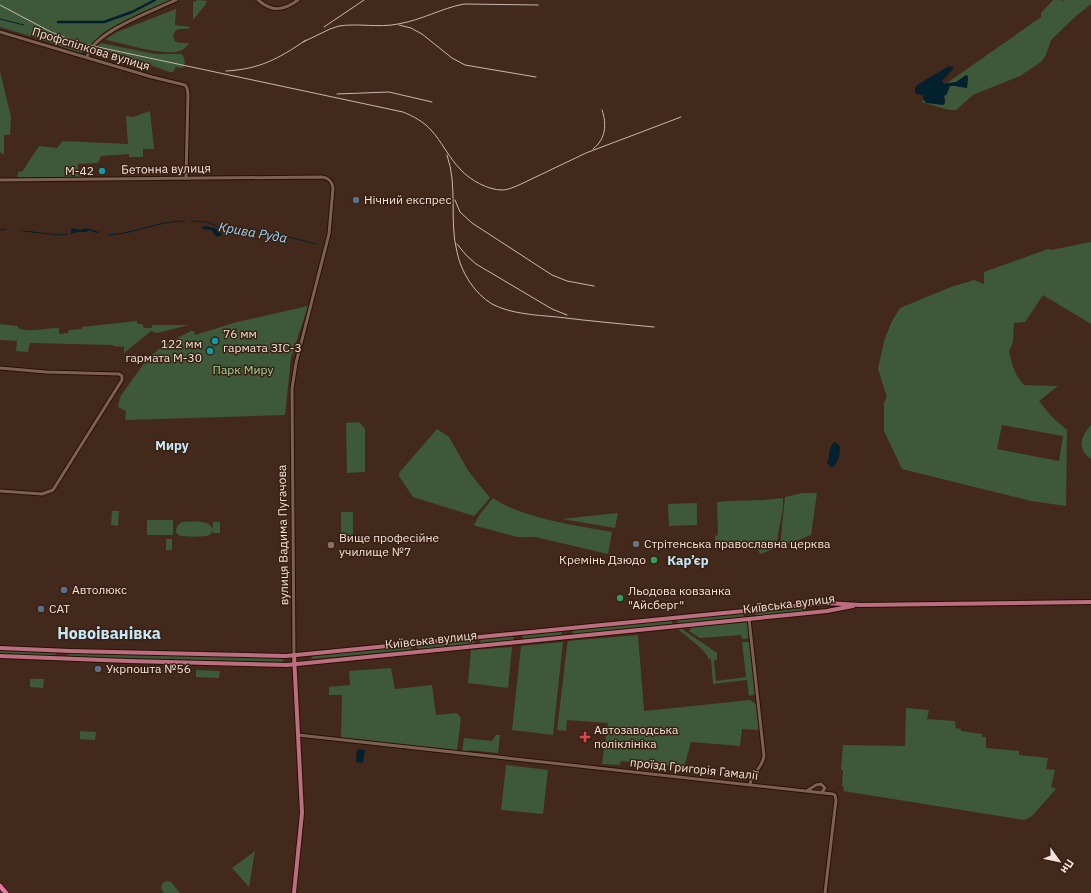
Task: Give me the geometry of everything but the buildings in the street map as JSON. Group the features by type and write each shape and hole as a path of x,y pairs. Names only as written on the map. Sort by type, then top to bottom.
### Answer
{"highway":[{"path":"0,886 6,893"}],"main road":[{"name":"Київська вулиця","path":"0,648 57,651 294,656 826,603 861,605 1091,602"},
{"name":"Київська вулиця","path":"0,656 57,659 294,664 827,611 861,605"},
{"path":"748,611 749,619"},
{"path":"674,619 674,626"},
{"path":"564,629 565,637"},
{"path":"516,633 517,642"},
{"path":"476,638 477,646"},
{"path":"414,644 414,652"},
{"path":"57,651 57,659"},
{"path":"64,651 64,659"},
{"name":"вулиця Вадима Пугачова","path":"294,656 302,813 294,893"}],"street":[{"path":"87,57 93,46 108,33 176,0"},
{"path":"258,0 269,7 280,9 287,7 298,0"},
{"name":"Профспілкова вулиця","path":"0,32 184,85 188,91 186,178"},
{"name":"Бетонна вулиця","path":"0,180 322,177 327,178 331,182"},
{"name":"вулиця Вадима Пугачова","path":"294,656 291,423 292,384 329,234 333,191 331,182"},
{"path":"0,368 46,372 119,374 122,376 121,382 53,490 42,494 0,491"},
{"path":"749,619 764,756 762,764 753,776 750,784"},
{"name":"проїзд Григорія Гамалії","path":"298,735 660,776 808,790 835,795 836,800 826,893"},
{"path":"808,790 819,784 824,787 828,793"},
{"path":"822,792 825,789 824,787"}],"green space":[{"path":"0,0 180,0 121,23 100,35 90,48 81,53 0,27"},
{"path":"198,0 207,1 193,20 193,2"},
{"path":"1053,0 1063,0 1061,2 1065,0 1091,0 1091,4 1051,40 1046,55 1041,62 1020,76 973,95 956,110 949,110 921,102 924,100 926,103 945,103 944,96 950,86 967,88 968,76 956,82 947,83 1041,17 1041,13"},
{"path":"176,9 175,25 191,27 187,29 179,29 174,32 173,36 175,41 179,43 189,43 180,51 154,51 133,47 106,39 117,32"},
{"path":"101,43 155,54 181,54 185,62 183,68 176,67 173,72 170,72 118,54 93,49"},
{"path":"0,71 11,117 10,135 4,136 4,155 0,152"},
{"path":"150,111 154,149 143,149 143,157 129,157 129,154 101,156 98,163 78,164 78,171 81,172 82,178 17,177 19,171 22,172 39,146 57,148 63,141 128,144 126,116 133,117"},
{"path":"1091,242 1091,324 1043,295 1025,322 1014,323 1013,342 1009,351 1017,376 1024,385 1058,386 1039,401 1052,417 1067,430 1066,506 1031,501 902,469 884,431 884,403 887,397 878,369 884,341 892,321 900,308 951,287 974,280 984,284 984,272 1048,249 1051,250","holes":["1002,425 1063,436 1059,461 997,449"]},
{"name":"Парк Миру","path":"308,306 291,358 285,415 125,420 126,411 118,407 120,397 147,359 164,345 191,331 194,331 195,335 237,322"},
{"path":"137,321 137,324 142,324 144,328 152,328 152,325 189,325 157,333 151,331 124,353 124,347 113,345 30,343 28,352 16,351 17,341 0,340 0,324 18,326 18,328 28,330 59,328 59,334 68,333 69,330 82,329 82,327"},
{"path":"359,422 365,429 365,472 347,473 346,423"},
{"path":"1091,425 1091,459 1082,447 1082,438"},
{"path":"437,429 449,437 469,472 490,498 474,516 413,497 399,476 399,473"},
{"path":"803,493 817,493 811,535 780,547 785,497"},
{"path":"493,498 505,505 534,516 567,524 612,532 608,554 535,537 517,537 474,525 480,514"},
{"path":"783,498 777,548 760,554 756,546 715,545 715,536 718,535 717,502"},
{"path":"697,503 697,525 669,526 668,504"},
{"path":"112,511 119,511 118,526 111,525"},
{"path":"341,512 353,512 353,535 341,535"},
{"path":"618,513 615,528 562,519"},
{"path":"147,520 173,520 173,535 147,535"},
{"path":"182,522 204,522 213,529 213,522 220,522 220,533 213,533 213,530 211,534 207,536 181,536 178,535 176,529"},
{"path":"166,539 172,539 172,550 166,550"},
{"path":"804,607 805,611 757,616 755,614 756,612"},
{"path":"742,613 744,616 743,618 679,624 677,622 678,620"},
{"path":"672,620 672,624 574,634 572,632 574,630"},
{"path":"746,622 748,625 749,638 742,639 741,635 700,638 689,631 692,627"},
{"path":"679,629 682,629 717,653 717,660 714,660 716,681 746,677 742,642 750,642 755,694 749,696 747,680 713,684 711,659 709,659 700,647"},
{"path":"560,631 562,633 560,636 524,639 522,637 524,634"},
{"path":"638,635 644,711 750,700 756,704 759,730 742,729 740,746 691,742 684,767 621,761 620,765 602,764 608,723 567,720 566,731 557,730 568,641"},
{"path":"512,636 514,638 513,641 480,642 481,639"},
{"path":"473,640 475,643 473,645 418,649 416,647 418,645"},
{"path":"563,642 553,735 512,730 521,646"},
{"path":"410,645 412,648 410,650 311,658 313,655"},
{"path":"512,647 508,688 468,683 471,650"},
{"path":"0,649 55,652 56,654 54,656 0,654"},
{"path":"67,653 282,658 284,660 282,662 68,657"},
{"path":"391,668 395,689 432,685 436,715 457,713 461,718 457,751 341,738 342,695 329,695 329,687 350,685 349,671"},
{"path":"196,670 220,671 219,678 196,677"},
{"path":"30,679 44,679 43,688 30,687"},
{"path":"906,708 929,710 927,719 955,721 956,728 961,729 961,731 982,734 982,737 986,737 986,748 1019,751 1019,755 1048,758 1046,769 1055,770 1051,787 1056,789 1032,816 1025,820 843,791 843,770 841,770 843,745 905,746"},
{"path":"80,731 96,732 95,740 80,739"},
{"path":"496,735 500,735 498,753 469,750 467,753 462,752 464,738 492,741"},
{"path":"506,765 548,770 543,814 501,810"},
{"path":"255,851 249,887 232,868"},
{"path":"167,881 171,882 180,893 164,893 161,886"}],"water":[{"path":"949,66 954,68 942,81 944,84 956,82 966,75 968,76 967,88 950,86 947,94 944,96 945,103 943,105 926,103 923,95 915,92 915,88 917,85"},
{"path":"207,226 217,229 222,235 217,237 211,230 202,229 202,227"},
{"path":"86,228 99,232 97,233 88,230 87,232 77,232 71,234 71,229 81,230"},
{"path":"834,442 840,446 840,452 837,462 833,467 831,467 827,463 831,447"},
{"path":"357,749 365,750 363,763 356,762"}],"waterway":[{"path":"58,22 104,22 132,12 155,0"},
{"path":"0,19 24,25"},
{"name":"Крива Руда","path":"108,235 165,223 184,221"},
{"name":"Крива Руда","path":"191,221 208,222 221,228 241,230 251,229 316,244"},
{"name":"Крива Руда","path":"0,230 6,229"},
{"name":"Крива Руда","path":"23,231 60,235 67,234"}],"railway":[{"path":"324,27 364,0"},
{"path":"303,42 339,26 383,26 398,24 464,4 538,5"},
{"path":"0,5 51,32 79,43 403,112 411,115 428,127 465,174 474,181 497,190 504,190 519,185 586,153 681,117"},
{"path":"399,25 411,28 422,34 452,58 465,65 536,77"},
{"path":"226,71 249,68 268,62 286,53 306,40"},
{"path":"337,94 389,92 432,102"},
{"path":"593,149 601,141 603,136 605,121 602,110"},
{"path":"447,155 452,179 455,240 459,260 469,281 485,299 499,307 524,314 654,327"},
{"path":"455,200 460,212 472,223 552,275 567,281 594,286"},
{"path":"457,244 476,264 552,309 567,315"}],"place":[{"name":"М-42","path":"102,171"},
{"name":"Нічний експрес","path":"356,200"},
{"name":"76 мм гармата ЗІС-3","path":"215,341"},
{"name":"122 мм гармата М-30","path":"210,351"},
{"name":"Стрітенська православна церква","path":"636,544"},
{"name":"Вище професійне училище №7","path":"331,545"},
{"name":"Кремінь Дзюдо","path":"654,560"},
{"name":"Автолюкс","path":"64,590"},
{"name":"Льодова ковзанка \"Айсберг\"","path":"620,598"},
{"name":"САТ","path":"41,609"},
{"name":"Укрпошта №56","path":"98,669"},
{"name":"Автозаводська поліклініка","path":"585,737"}],"district":[{"name":"Миру","path":"172,445"},
{"name":"Кар’єр","path":"688,560"},
{"name":"Новоіванівка","path":"109,633"}]}
